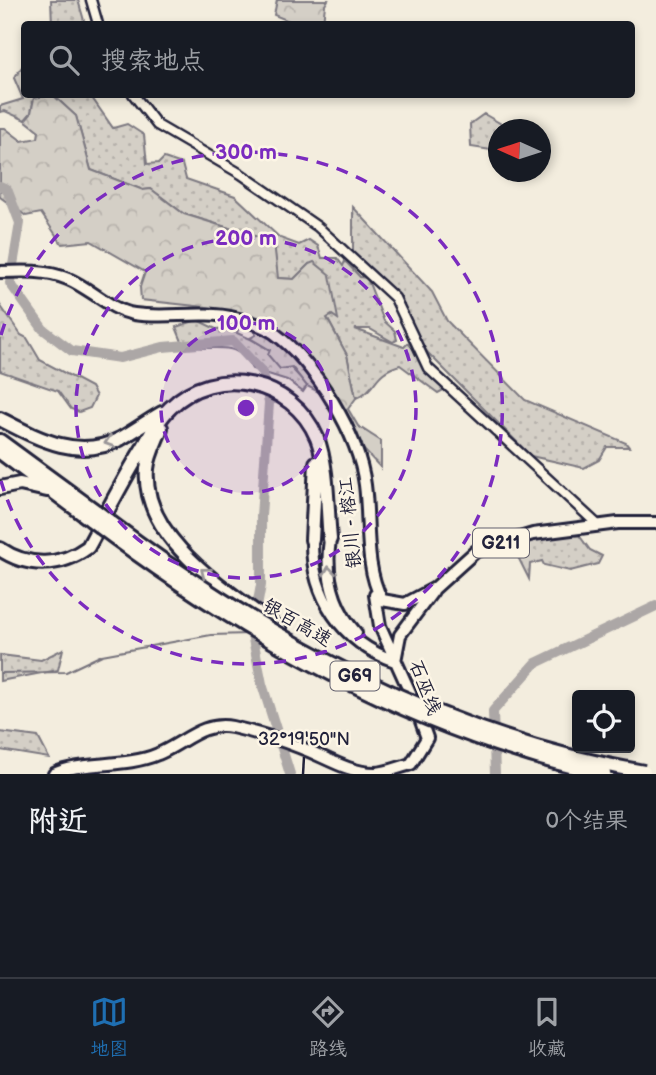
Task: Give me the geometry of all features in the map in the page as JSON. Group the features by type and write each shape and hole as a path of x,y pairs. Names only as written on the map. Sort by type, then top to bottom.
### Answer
{"highway":[{"name":"银川 - 榕江","path":"0,272 32,270 68,279 128,313 149,316 215,315 236,318 273,332 301,358 326,388 348,432 364,476 374,585 382,600 405,604 435,589 476,551 533,534 618,523 656,523"},
{"path":"0,555 19,565 42,568 65,565 92,550 162,425 178,408 197,395 237,385"},
{"path":"0,419 49,443 86,447 119,439 202,387 255,385 279,398 302,413 319,445 330,539 328,559 334,597 343,615 365,642 395,661"},
{"path":"279,398 303,424 317,455 312,540 316,579 332,615 360,643 395,661"},
{"path":"0,549 21,560 42,563 64,560 88,547 130,470 168,409"},
{"path":"162,425 147,465 150,499 162,526 172,542 192,562 298,644"},
{"name":"银百高速","path":"0,440 94,516 199,595 261,634 368,693 473,737 527,755 604,774"},
{"name":"银百高速","path":"0,452 185,576 372,685 467,726 557,754 649,773"},
{"path":"0,488 20,484 45,489 94,516"},
{"path":"374,585 380,626 395,661"},
{"name":"石巫线","path":"54,774 69,769 119,765 158,755 201,730 217,726 231,727 299,747 355,771 377,774 411,764 426,738 413,699 395,661 400,635 435,589"}],"street":[{"path":"91,0 97,21"},
{"path":"136,98 156,125 242,174 318,228 395,298 428,368 598,525"}],"green space":[{"path":"51,0 78,0 84,21 52,21"},
{"path":"277,0 328,0 323,21 289,21 274,15"},
{"path":"21,68 21,94 14,78"},
{"path":"34,98 31,113 25,120 5,111 0,112 0,106"},
{"path":"34,98 56,98 76,116 91,170 143,190 151,189 184,214 274,242 278,278 294,279 314,262 330,275 338,319 332,315 327,318 347,355 356,398 348,409 358,426 381,441 381,468 362,448 351,419 342,413 336,401 307,386 292,367 280,369 268,355 270,350 250,338 256,335 252,326 214,308 141,300 140,287 145,272 91,241 62,244 41,213 26,216 0,197 0,128 5,128 22,141 38,138 39,131 25,120 31,113"},
{"path":"56,98 92,98 113,128 127,124 144,135 147,164 159,163 164,158 182,164 186,179 235,196 280,238 299,245 309,240 318,246 322,258 337,258 343,266 345,261 360,277 367,278 384,321 395,331 397,340 393,342 370,329 355,329 404,347 408,343 449,387 438,393 400,365 384,372 368,390 356,398 347,355 327,318 333,315 309,264 294,279 277,278 274,242 184,214 151,189 143,190 91,170 76,116"},
{"path":"484,114 493,119 488,119 488,150 471,147 470,124"},
{"path":"353,207 432,292 447,321 525,400 626,443 629,447 607,447 599,460 584,468 531,456 428,353 371,271 353,258"},
{"path":"0,305 21,335 27,338 40,360 91,387 96,396 90,408 79,412 71,409 58,391 0,371"},
{"path":"197,320 216,329 239,327 237,333 276,355 307,386 303,392 287,380 252,369 245,358 229,349 203,348 186,342 183,344 176,327"},
{"path":"578,534 590,550 602,556 598,564 570,571 544,565 542,561 530,564 529,579 515,551 517,546 522,547 527,557 523,543 527,539"},
{"path":"63,649 58,670 0,681 0,655 41,660"},
{"path":"0,732 38,737 49,758 0,750"}],"waterway":[{"path":"0,186 7,189 20,223 10,283 43,329 72,351 120,358 163,347 233,341 263,373 269,403 261,516 261,585 252,634 262,684 290,774"},
{"path":"495,774 493,711 536,663 656,606"},
{"path":"0,673 66,672 102,655 211,635 249,634"}]}
